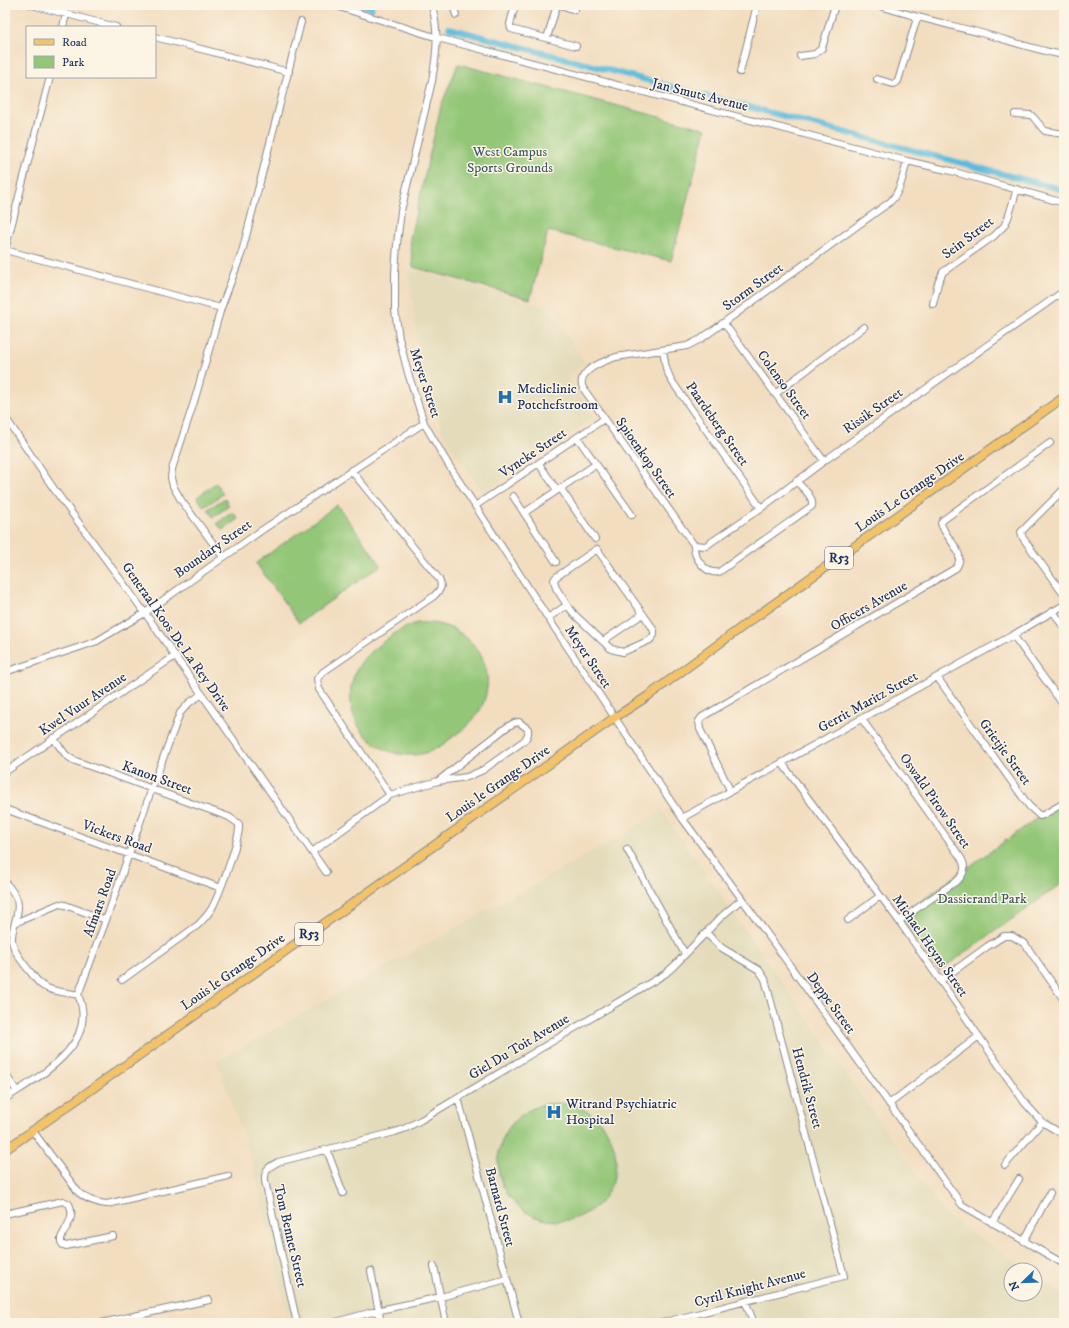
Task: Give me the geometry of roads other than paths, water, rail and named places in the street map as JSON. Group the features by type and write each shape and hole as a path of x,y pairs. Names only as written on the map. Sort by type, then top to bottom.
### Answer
{"main road":[{"name":"Louis Le Grange Drive","path":"614,718 648,696 750,621 1064,397"},
{"name":"Louis le Grange Drive","path":"5,1150 614,718"}],"street":[{"path":"32,5 112,26"},
{"name":"Jan Smuts Avenue","path":"333,5 438,38 907,161 951,171 1064,202"},
{"name":"Meyer Street","path":"432,5 438,38 432,81 401,211 397,244 395,310 399,338 408,373 424,423 475,506 614,718"},
{"path":"453,5 456,15"},
{"path":"515,5 510,24 511,29 576,46"},
{"path":"547,38 557,5"},
{"path":"560,5 575,10"},
{"path":"740,72 757,5"},
{"path":"800,56 815,54 822,48 835,5"},
{"path":"877,5 917,18 981,33 1023,46 1064,55"},
{"path":"898,5 898,12"},
{"path":"63,26 66,14"},
{"path":"877,79 893,84 898,81 917,18"},
{"path":"223,557 181,500 173,486 171,478 172,469 194,402 221,308 242,252 301,22"},
{"path":"156,37 288,72"},
{"path":"50,78 5,250 221,308"},
{"path":"1015,114 1031,115 1045,131 1064,134"},
{"name":"Storm Street","path":"581,383 582,376 593,367 607,360 692,344 724,323 896,197 907,161"},
{"name":"Sein Street","path":"933,304 943,272 994,236 1004,226 1017,189"},
{"name":"Rissik Street","path":"694,546 706,546 1064,291"},
{"name":"Colenso Street","path":"724,323 824,461"},
{"path":"775,394 864,327"},
{"name":"Paardeberg Street","path":"663,350 666,368 671,380 761,508"},
{"name":"Spioenkop Street","path":"581,383 604,419 694,546 696,555 706,569 712,572 719,572 812,506 810,496 796,481"},
{"name":"Generaal Koos De La Rey Drive","path":"5,417 54,489 145,613 326,872"},
{"name":"Vyncke Street","path":"475,506 604,419"},
{"name":"Boundary Street","path":"5,672 96,641 145,613 262,530 424,423"},
{"path":"577,438 632,515"},
{"name":"Officers Avenue","path":"730,790 700,729 699,720 956,568 959,562 959,555 943,529 941,523 943,520 1050,443"},
{"path":"539,464 595,539"},
{"path":"524,512 596,464"},
{"path":"351,470 442,584 440,591 434,596 323,672 317,679 319,689 390,794"},
{"path":"1064,489 1022,532 1023,538 1064,595"},
{"path":"513,496 556,562"},
{"path":"597,549 643,614 654,631 654,635 650,640 623,652 610,649 575,615 567,605 556,588 554,580 556,577 597,549"},
{"path":"548,618 567,605"},
{"name":"Gerrit Maritz Street","path":"682,818 730,790 782,763 1013,635 1064,605"},
{"path":"1053,611 1064,628"},
{"path":"603,641 643,614"},
{"path":"1013,635 1064,706"},
{"name":"Kwel Vuur Avenue","path":"5,772 174,656"},
{"name":"Grietjie Street","path":"937,677 1024,799 1036,813 1040,816 1043,815 1064,803"},
{"path":"1056,695 1064,690"},
{"name":"Afmars Road","path":"78,995 130,855 152,788 180,713 189,703 202,694"},
{"name":"Deppe Street","path":"614,718 682,818 962,1205 1064,1264"},
{"name":"Oswald Pirow Street","path":"861,718 961,858 964,866 964,872 958,880 899,921"},
{"path":"312,852 390,794 438,782 467,777 483,770 525,740 528,734 528,729 519,722 507,727 438,782"},
{"name":"Kanon Street","path":"54,738 66,756 73,760 232,818 238,823 239,826 235,846 220,888"},
{"name":"Michael Heyns Street","path":"782,763 899,921 1025,1103 1042,1122 1064,1135"},
{"name":"Vickers Road","path":"5,809 220,888"},
{"path":"627,850 685,954"},
{"path":"5,882 17,900 18,908 12,940 16,952 43,987 78,995 83,1013 83,1021 78,1035 70,1049 59,1062 5,1099"},
{"path":"122,980 198,925 208,914 220,888"},
{"path":"848,920 880,896"},
{"name":"Giel Du Toit Avenue","path":"278,1162 404,1129 664,974 742,899"},
{"path":"14,923 61,904 106,920"},
{"name":"Hendrik Street","path":"706,933 722,948 758,970 766,983 844,1276"},
{"path":"940,981 988,946 1004,936 1012,936 1025,944 1064,1000"},
{"path":"889,1104 979,1036"},
{"path":"5,1074 17,1091"},
{"name":"Barnard Street","path":"458,1098 519,1323"},
{"path":"1005,1165 1042,1122"},
{"path":"32,1130 79,1193 97,1203 107,1204 228,1176"},
{"path":"327,1150 343,1193"},
{"name":"Tom Bennet Street","path":"278,1162 267,1168 265,1176 297,1323"},
{"path":"992,1223 1019,1179"},
{"path":"1024,1241 1050,1193"},
{"path":"5,1214 63,1201 69,1204 72,1216 61,1238 63,1245 66,1246 113,1236"},
{"path":"434,1266 446,1323"},
{"path":"371,1271 380,1310 381,1323"},
{"name":"Cyril Knight Avenue","path":"661,1323 844,1276"},
{"path":"332,1323 380,1310 441,1297 507,1279"},
{"path":"101,1323 209,1300"},
{"path":"745,1301 754,1323"}],"waterway":[{"path":"361,5 372,8"},
{"path":"449,28 1064,190"}],"place":[{"name":"Mediclinic Potchefstroom","path":"505,397"},
{"name":"Witrand Psychiatric Hospital","path":"554,1112"}],"park label":[{"name":"West Campus Sports Grounds","path":"510,160"},
{"name":"Dassierand Park","path":"982,899"}]}
